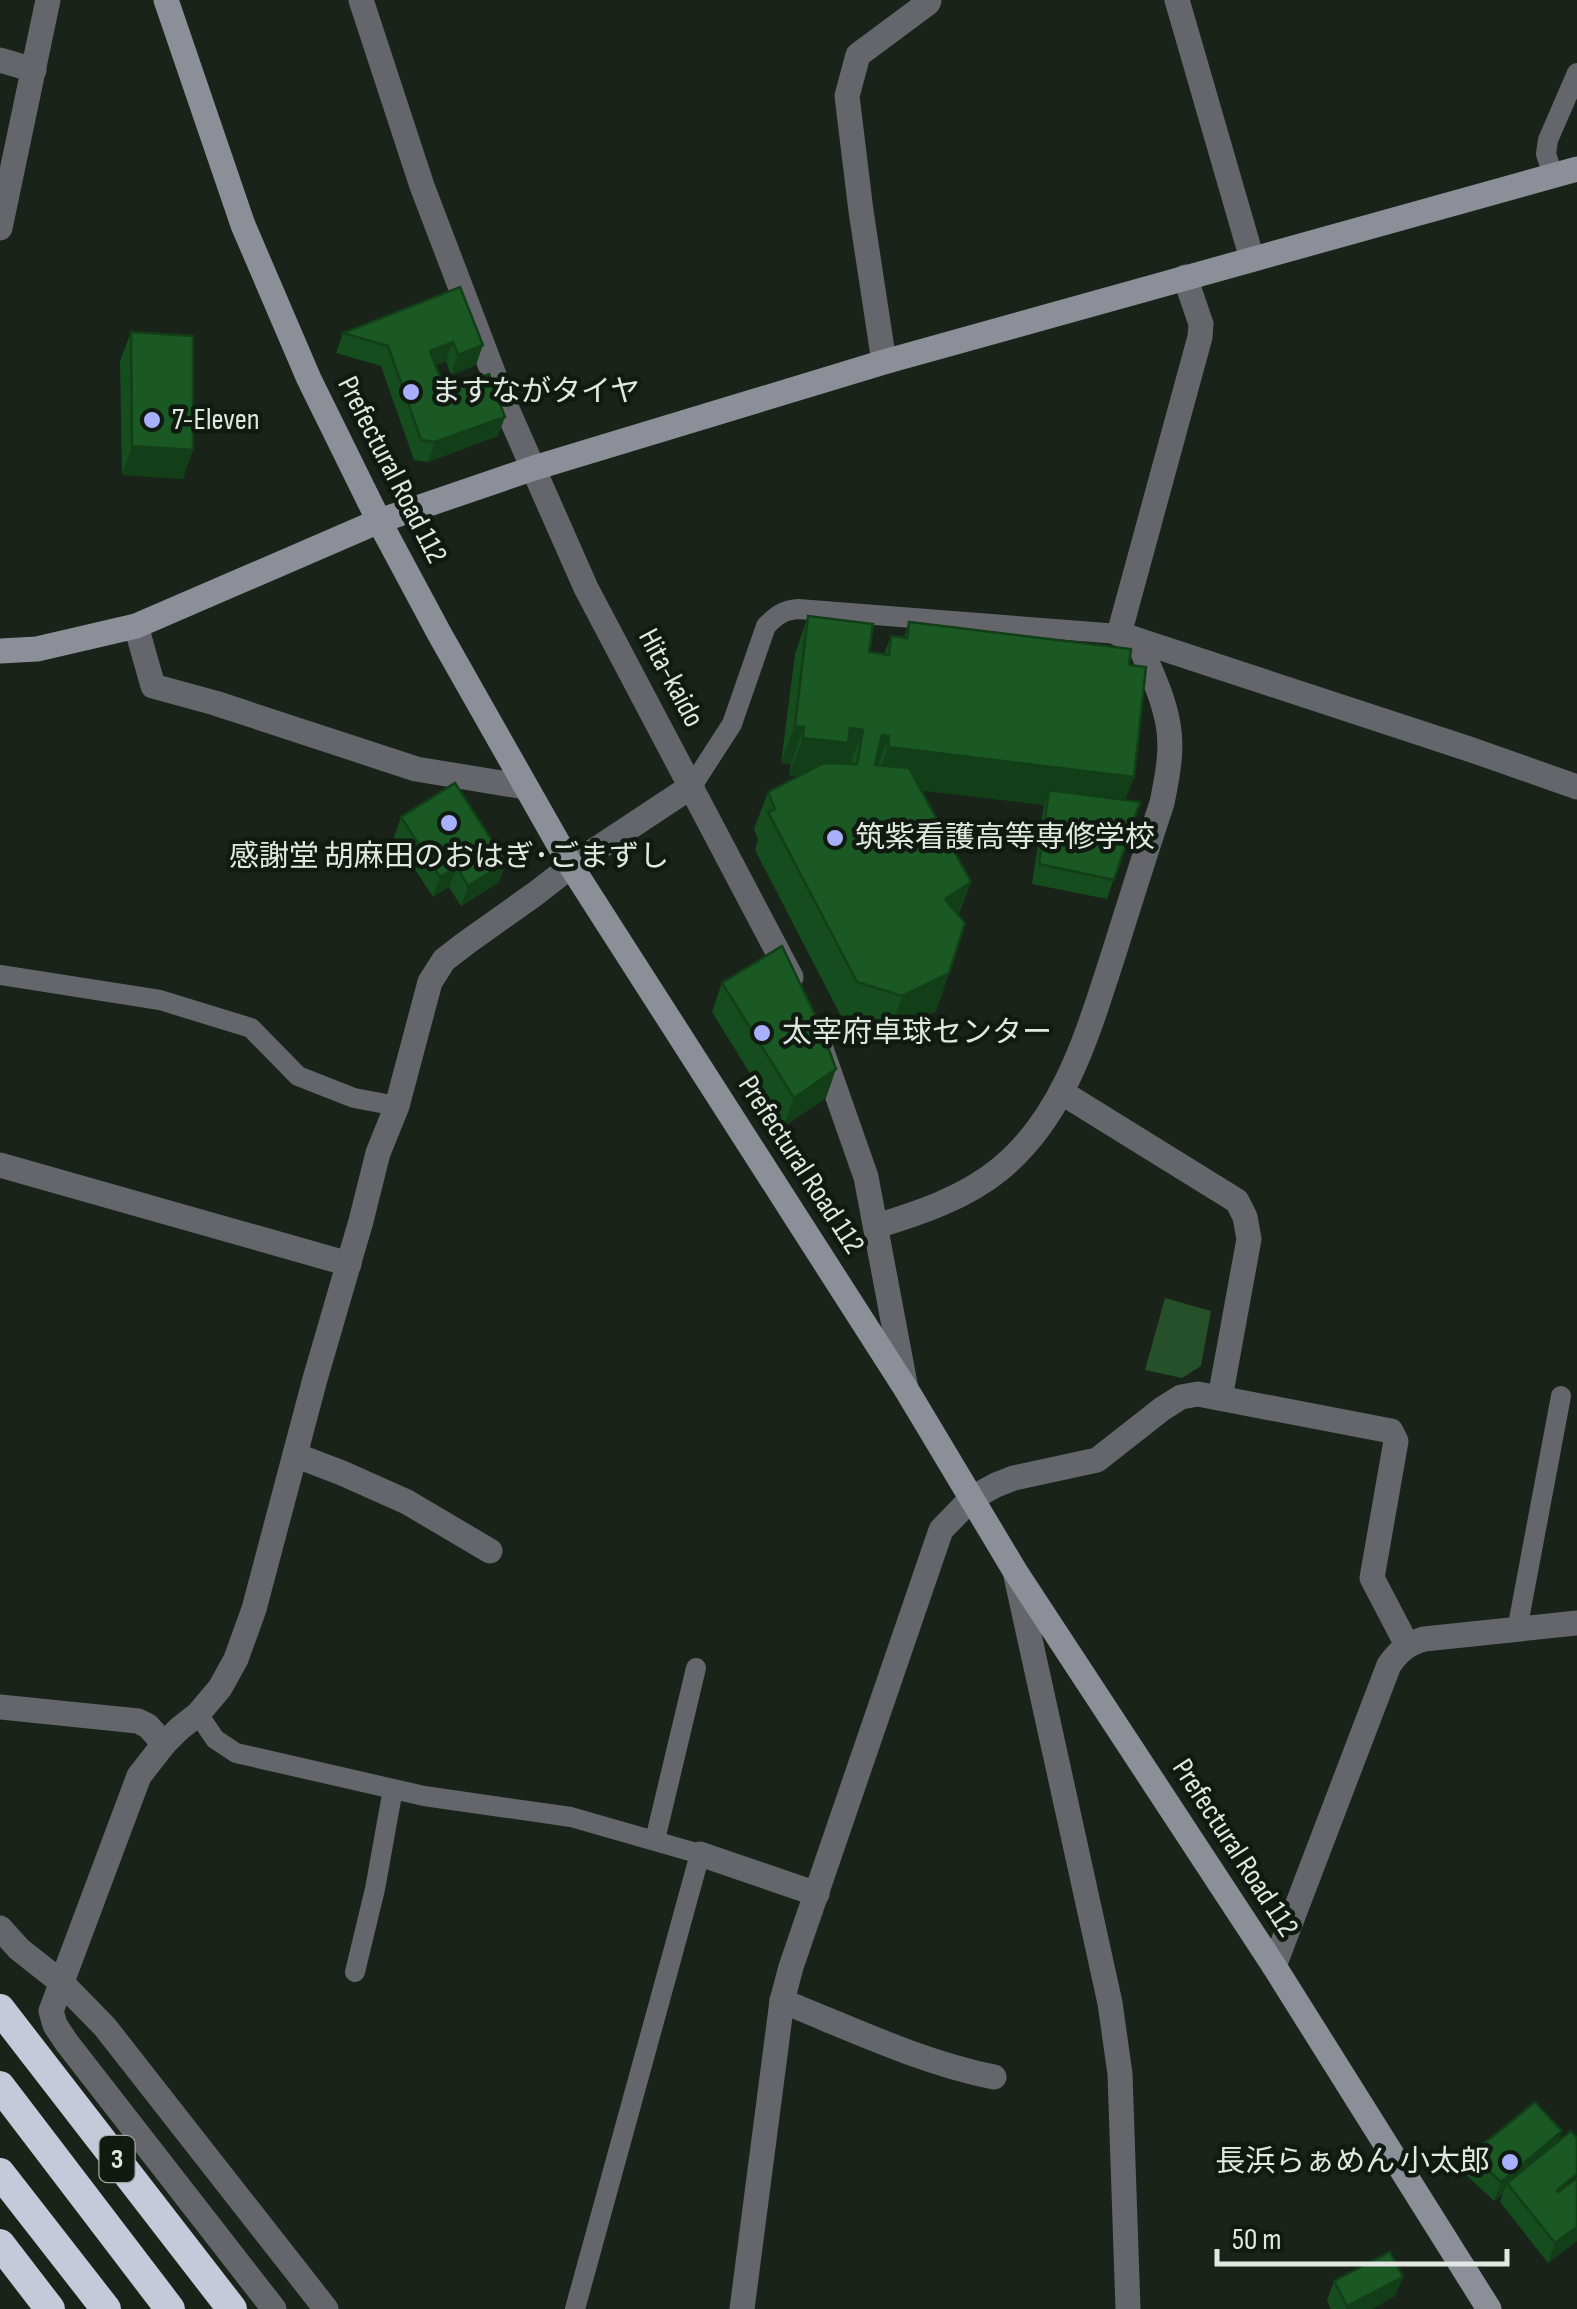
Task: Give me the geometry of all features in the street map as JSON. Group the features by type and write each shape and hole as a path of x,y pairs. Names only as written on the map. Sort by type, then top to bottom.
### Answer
{"highway":[{"name":"3","path":"0,2009 232,2309"},
{"name":"3","path":"0,2086 170,2309"},
{"path":"0,2174 106,2309"},
{"path":"0,2244 50,2309"}],"main road":[{"name":"Prefectural Road 112","path":"166,0 242,225 309,380 379,521 525,786 906,1389 1015,1571 1274,1966 1488,2309"},
{"path":"0,651 37,649 136,626 379,521 534,468 884,362 1565,172"}],"street":[{"path":"0,228 48,0"},
{"name":"Hita-kaido","path":"361,0 422,186 506,409 586,588 784,960 797,992"},
{"path":"884,362 847,96 858,55 929,0"},
{"path":"1177,0 1252,259"},
{"path":"0,60 34,70"},
{"path":"876,1226 957,1196 1000,1169 1048,1116 1082,1052 1162,804 1170,752 1169,724 1160,694 1128,637 1200,337 1201,324 1185,278"},
{"path":"136,626 153,686 416,769 525,786"},
{"path":"1128,637 1577,787"},
{"path":"274,2309 55,2025 50,2011 139,1776 164,1744 220,1688 236,1659 254,1610 378,1153 397,1106 430,982 444,960 572,866 692,786"},
{"path":"810,1024 831,1072 866,1177 906,1389"},
{"path":"1061,1092 1236,1200 1245,1216 1248,1238 1220,1398"},
{"path":"0,1165 349,1264"},
{"path":"742,2309 782,2001 791,1967 941,1530 972,1498 1014,1478 1096,1460 1162,1409 1182,1397 1198,1394 1392,1432 1396,1441 1372,1578 1407,1645"},
{"path":"295,1455 406,1502 490,1551"},
{"path":"1015,1571 1110,2003 1120,2074 1128,2309"},
{"path":"1274,1966 1388,1664 1407,1645 1424,1639 1577,1623"},
{"path":"0,1707 138,1721 164,1744"},
{"path":"700,1854 818,1894"},
{"path":"0,1928 62,1982 105,2027 326,2309"},
{"path":"782,2001 918,2056 964,2072 994,2077"}],"lane":[{"path":"1565,172 1546,154 1548,140 1577,73"},
{"path":"692,786 732,724 766,626 786,610 1128,637"},
{"path":"0,975 160,1000 251,1028 298,1076 354,1098 397,1106"},
{"path":"1517,1630 1561,1396"},
{"path":"655,1840 696,1668"},
{"path":"198,1714 215,1738 236,1753 424,1796 571,1817 700,1854 576,2309"},
{"path":"356,1972 393,1789"}],"green space":[{"path":"1165,1298 1211,1311 1201,1366 1182,1378 1145,1370"}],"building":[{"path":"460,287 483,345 458,355 453,342 430,351 445,390 489,374 505,417 435,442 421,440 388,346 343,333"},
{"name":"7-Eleven","path":"131,332 193,336 193,450 132,446"},
{"name":"筑紫看護高等専修学校","path":"808,616 873,624 869,652 889,655 891,636 907,638 909,622 1131,649 1129,665 1146,667 1134,777 888,747 889,736 882,735 875,765 909,768 971,882 945,899 965,923 949,973 902,996 857,982 768,812 775,809 768,792 824,763 857,764 863,730 850,728 848,743 803,738 804,727 795,726"},
{"path":"455,783 506,862 468,886 457,867 440,877 401,817"},
{"path":"1049,790 1140,802 1114,880 1039,864"},
{"path":"782,946 820,1025 836,1069 794,1098 722,983"},
{"path":"1535,2102 1562,2131 1501,2182 1471,2154"},
{"path":"1571,2131 1577,2138 1577,2174 1557,2190 1577,2178 1577,2227 1555,2243 1507,2183"},
{"path":"1390,2252 1403,2277 1347,2306 1334,2281"}],"place":[{"name":"ますながタイヤ","path":"411,392"},
{"name":"7-Eleven","path":"152,420"},
{"name":"感謝堂 胡麻田のおはぎ･ごまずし","path":"449,823"},
{"name":"筑紫看護高等専修学校","path":"835,838"},
{"name":"太宰府卓球センター","path":"762,1033"},
{"name":"長浜らぁめん 小太郎","path":"1510,2162"}]}
